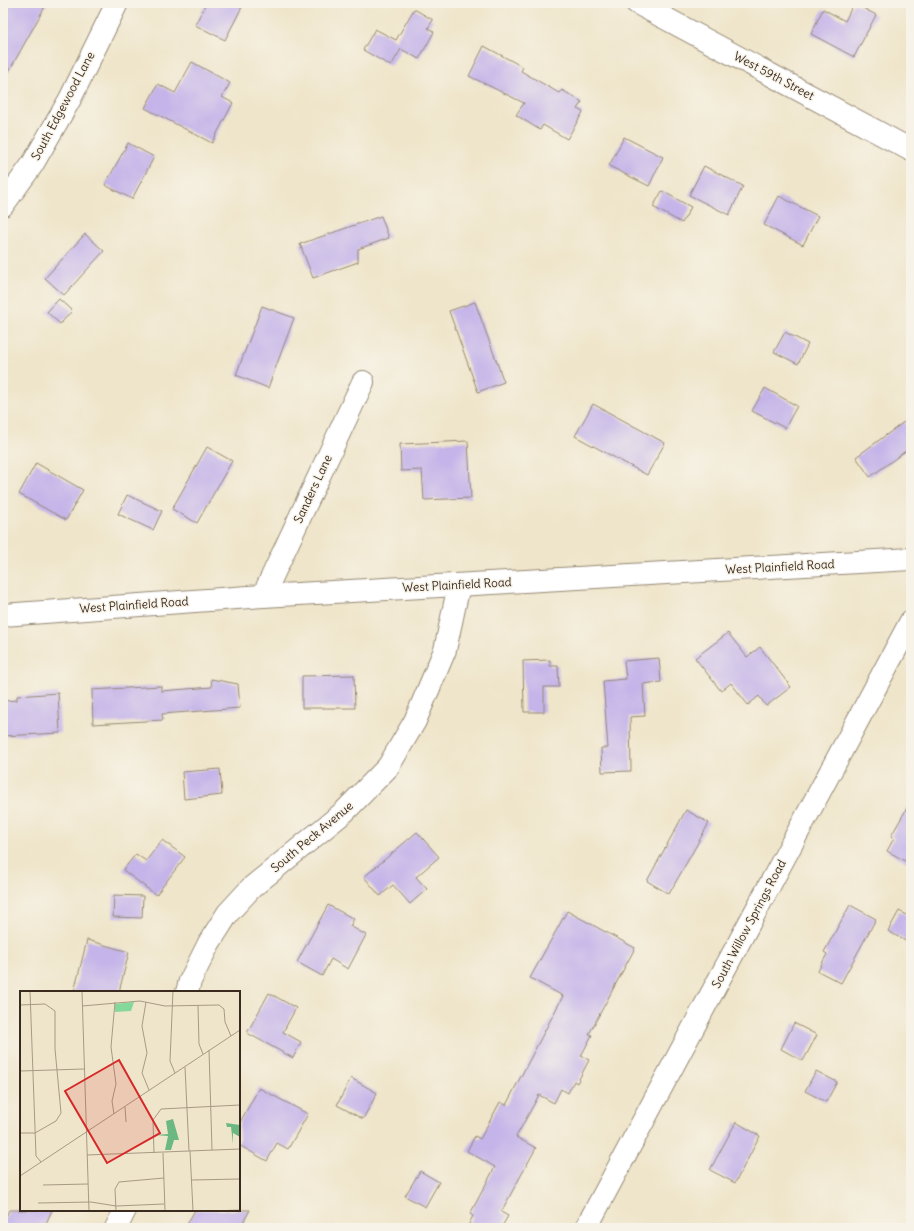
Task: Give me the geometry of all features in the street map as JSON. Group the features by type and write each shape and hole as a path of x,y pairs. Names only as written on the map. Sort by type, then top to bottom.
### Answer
{"street":[{"name":"South Edgewood Lane","path":"3,206 32,165 70,99 117,3"},
{"name":"West 59th Street","path":"637,3 911,150"},
{"name":"Sanders Lane","path":"263,596 363,382"},
{"name":"West Plainfield Road","path":"3,615 263,596 911,559"},
{"name":"South Peck Avenue","path":"187,991 190,981 209,943 228,913 251,888 344,812 388,767 415,721 445,650 459,585"},
{"name":"South Willow Springs Road","path":"586,1228 911,621"},
{"path":"116,1228 124,1211"}],"building":[{"path":"3,3 47,3 3,82"},
{"path":"206,3 244,3 225,40 195,25"},
{"path":"854,3 876,15 854,57 811,34 823,9 845,21"},
{"path":"414,9 433,20 428,28 434,32 419,59 401,49 391,66 363,50 375,29 396,40"},
{"path":"484,46 523,67 521,71 559,93 562,90 582,102 577,109 583,112 567,139 543,125 540,130 516,115 524,103 469,76"},
{"path":"192,62 230,83 222,97 233,103 212,143 145,108 158,84 175,93"},
{"path":"624,137 663,157 649,186 609,166"},
{"path":"128,143 154,157 132,199 105,185"},
{"path":"704,166 743,186 729,215 689,195"},
{"path":"662,191 691,207 682,223 653,207"},
{"path":"779,196 818,216 803,245 764,225"},
{"path":"381,216 389,238 358,249 358,262 313,278 300,244"},
{"path":"85,234 104,251 64,295 45,278"},
{"path":"59,299 72,311 60,324 47,312"},
{"path":"475,302 504,382 478,392 449,311"},
{"path":"262,306 294,318 268,388 236,375"},
{"path":"785,332 808,344 798,364 774,352"},
{"path":"765,388 797,406 785,428 752,411"},
{"path":"593,404 665,443 647,475 575,436"},
{"path":"904,422 911,432 911,447 870,477 856,457"},
{"path":"468,441 471,498 424,500 422,470 401,471 400,444"},
{"path":"207,447 232,461 197,523 172,509"},
{"path":"36,463 83,490 66,520 19,494"},
{"path":"127,495 162,511 153,530 118,514"},
{"path":"728,633 747,657 760,647 791,687 766,706 759,696 748,705 731,683 721,691 695,658"},
{"path":"659,658 661,682 643,684 645,716 630,717 631,771 602,772 601,748 608,748 603,681 626,679 624,661"},
{"path":"550,660 550,666 558,666 559,687 544,687 544,712 524,712 523,661"},
{"path":"354,675 355,708 302,708 302,676"},
{"path":"211,679 238,684 240,708 162,714 163,720 93,724 92,690 161,686 161,691 212,687"},
{"path":"58,693 60,733 3,736 3,701 17,700 17,696"},
{"path":"220,769 222,795 184,799 182,772"},
{"path":"911,801 911,864 887,851 894,838 891,836"},
{"path":"686,810 709,823 669,894 647,881"},
{"path":"417,832 439,857 416,877 427,889 410,904 393,885 380,896 364,877"},
{"path":"162,840 185,857 156,895 123,870 136,854 146,861"},
{"path":"114,895 143,896 142,918 113,917"},
{"path":"328,905 354,919 350,926 366,935 348,969 331,959 322,976 297,962"},
{"path":"850,905 876,919 841,983 818,971 827,954 824,952"},
{"path":"567,911 635,948 589,1034 592,1035 581,1056 589,1060 577,1083 574,1081 568,1093 561,1089 554,1103 539,1095 516,1137 536,1148 501,1212 508,1216 501,1228 467,1228 473,1216 470,1214 495,1167 467,1151 475,1136 480,1139 500,1102 506,1105 563,996 530,978"},
{"path":"899,911 911,917 911,944 888,931"},
{"path":"87,940 129,952 119,991 74,991"},
{"path":"269,993 296,1008 283,1032 301,1042 293,1058 247,1033"},
{"path":"794,1023 817,1035 803,1061 781,1049"},
{"path":"816,1071 837,1082 826,1102 805,1091"},
{"path":"351,1078 377,1093 363,1119 337,1105"},
{"path":"259,1088 308,1114 288,1149 277,1143 267,1161 240,1146 240,1122"},
{"path":"736,1122 760,1136 735,1183 710,1170"},
{"path":"420,1171 439,1182 425,1207 405,1196"},
{"path":"9,1210 52,1211 44,1228 3,1228 3,1223"},
{"path":"250,1210 240,1228 185,1228 194,1211"}]}
